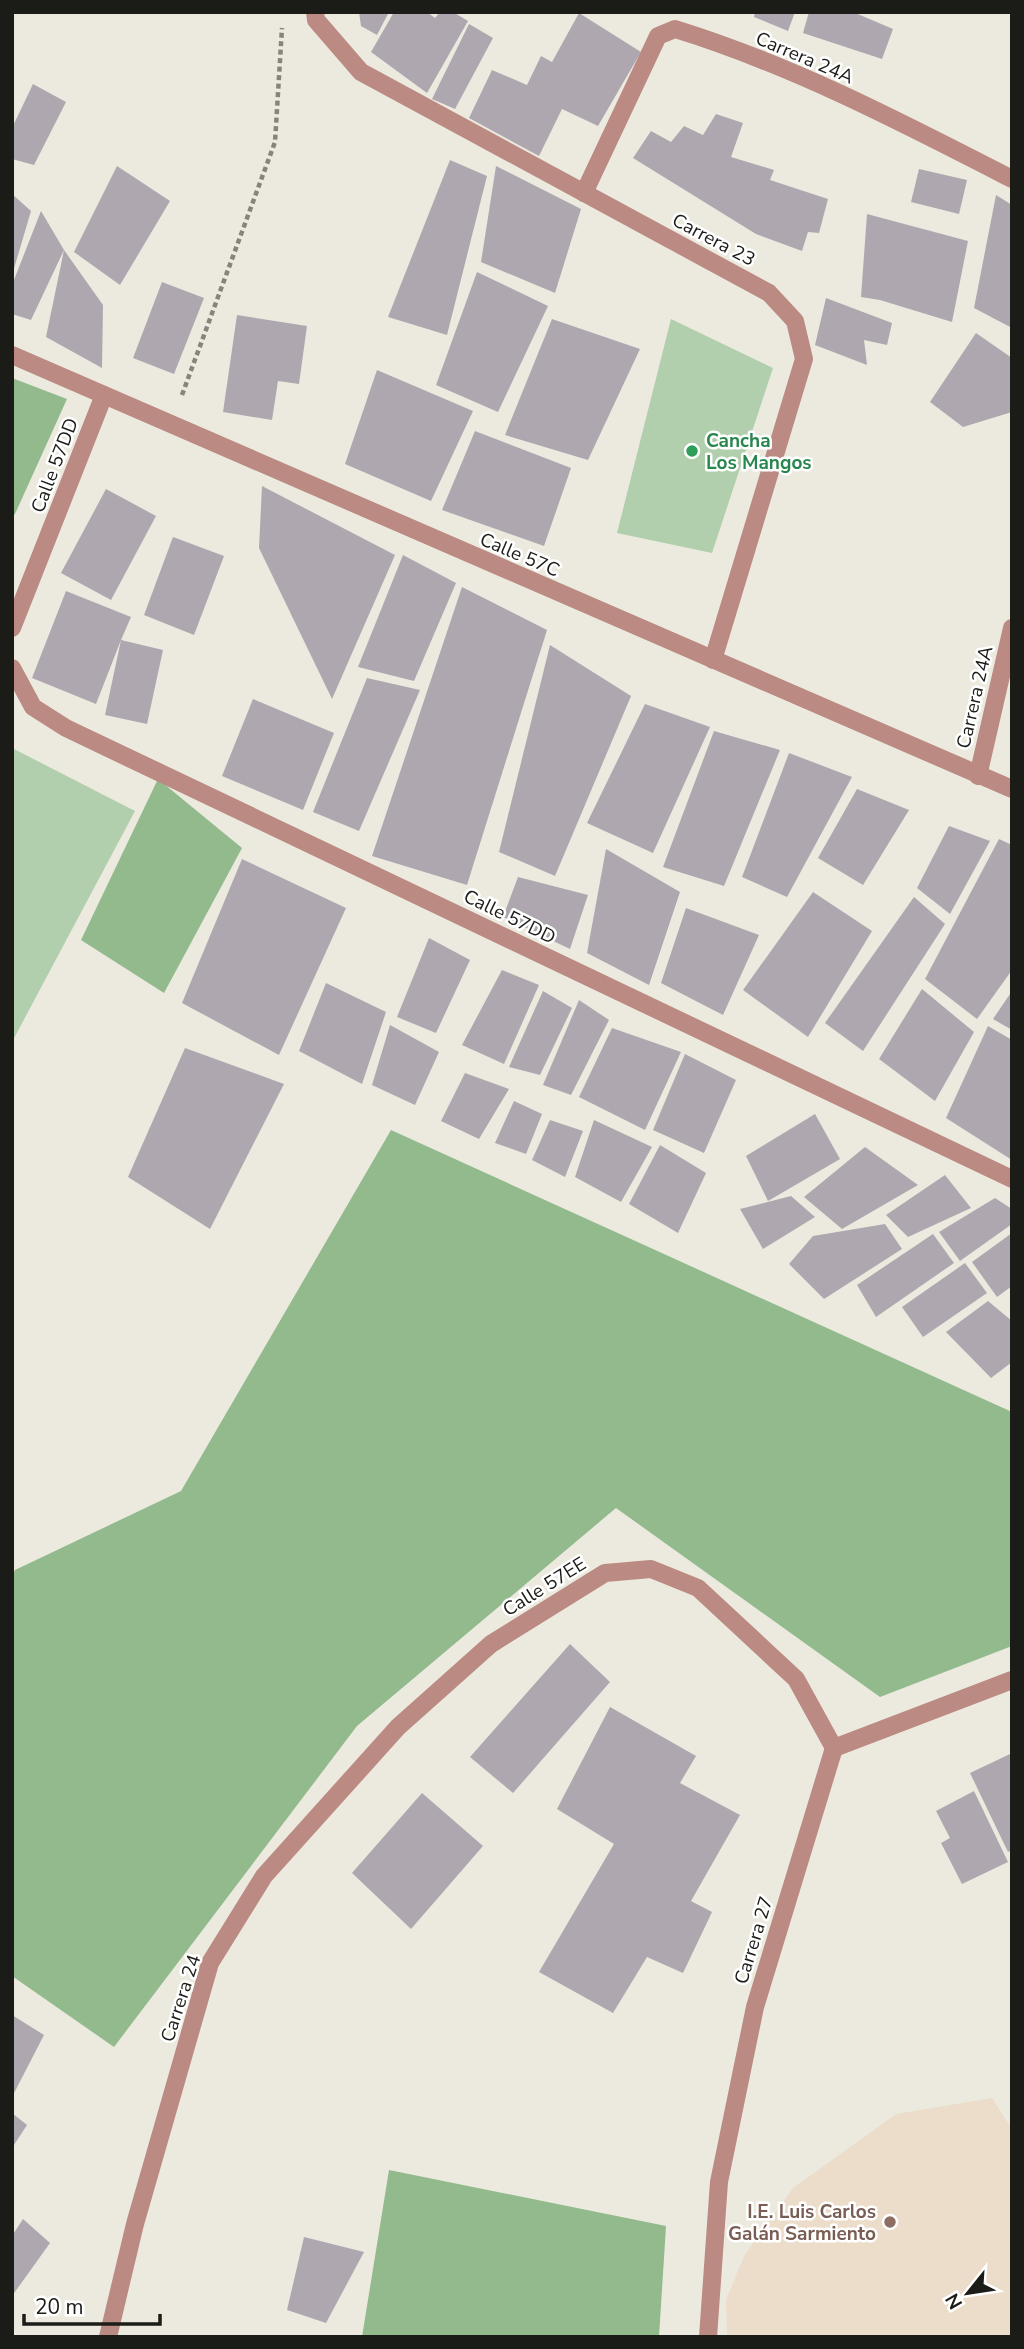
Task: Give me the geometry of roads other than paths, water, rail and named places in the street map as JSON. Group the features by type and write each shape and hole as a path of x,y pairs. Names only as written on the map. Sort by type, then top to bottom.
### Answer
{"street":[{"name":"Carrera 23","path":"315,12 316,20 361,72 769,293 794,321 804,359 713,660"},
{"name":"Carrera 24A","path":"584,193 658,36 675,29 780,67 918,131 1012,179"},
{"name":"Calle 57C","path":"12,355 1012,789"},
{"name":"Calle 57DD","path":"12,628 104,395"},
{"name":"Carrera 24A","path":"978,776 1012,628"},
{"name":"Calle 57DD","path":"12,668 33,707 66,727 1012,1179"},
{"name":"Calle 57EE","path":"398,1727 491,1644 605,1573 651,1569 698,1588 796,1679 834,1748"},
{"path":"834,1748 1012,1680"},
{"name":"Carrera 24","path":"108,2337 135,2224 210,1963 264,1876 398,1727"},
{"name":"Carrera 27","path":"708,2337 719,2182 755,2007 834,1748"}],"place":[{"name":"Cancha Los Mangos","path":"692,451"},
{"name":"I.E. Luis Carlos Galán Sarmiento","path":"890,2222"}]}
